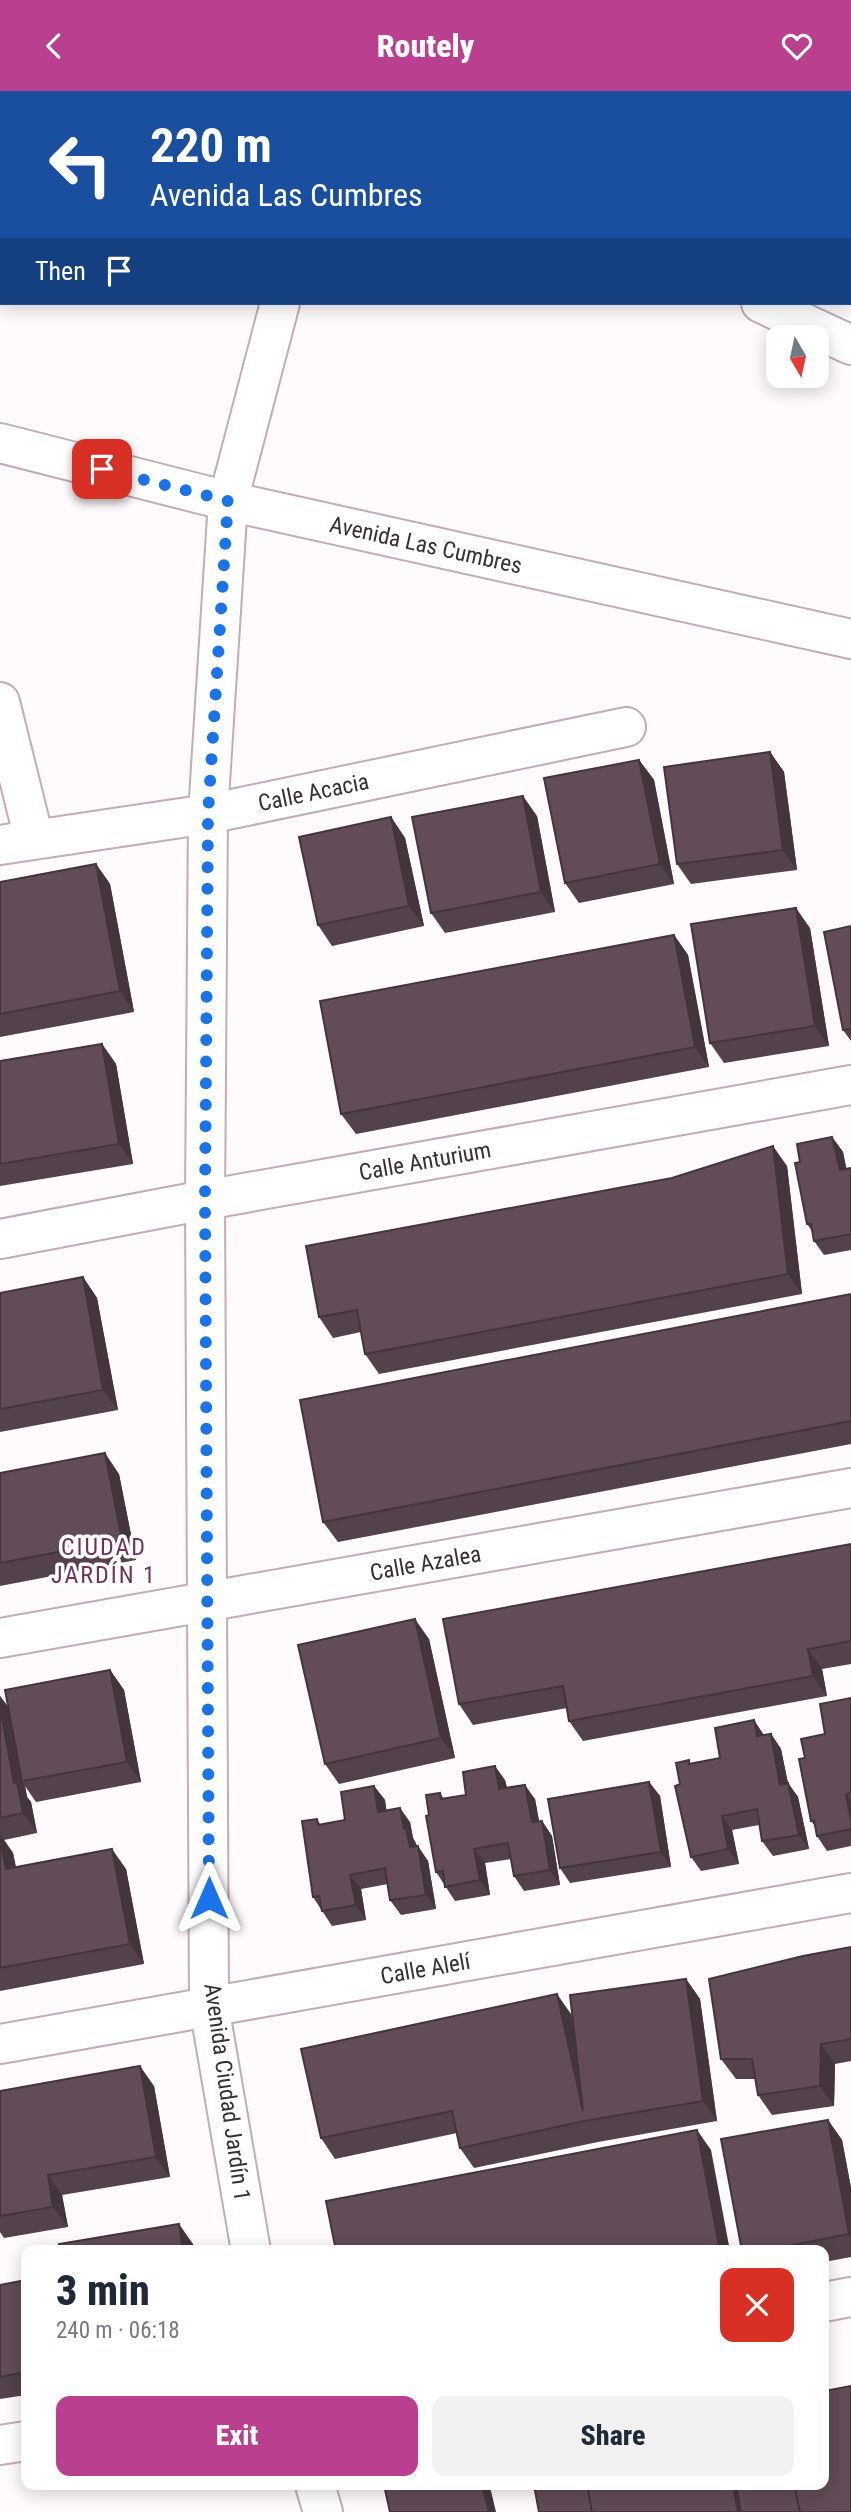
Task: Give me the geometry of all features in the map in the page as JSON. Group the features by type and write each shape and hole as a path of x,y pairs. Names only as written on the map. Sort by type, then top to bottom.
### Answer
{"street":[{"name":"Avenida Ciudad Jardín 1","path":"250,2245 209,2006 205,1200 208,814 228,501 279,305"},
{"path":"765,305 851,345"},
{"name":"Avenida Las Cumbres","path":"0,443 228,501 851,639"},
{"path":"0,702 17,842"},
{"name":"Calle Acacia","path":"17,842 208,814 626,727"},
{"name":"Calle Anturium","path":"0,1239 851,1085"},
{"name":"Calle Azalea","path":"0,1638 851,1488"},
{"name":"Calle Alelí","path":"0,2044 851,1893"},
{"path":"829,2301 851,2297"},
{"path":"0,2445 21,2442"},
{"path":"316,2490 323,2512"}],"building":[{"path":"770,752 783,850 677,864 664,767"},
{"path":"639,760 660,864 565,883 544,778"},
{"path":"523,796 541,892 431,913 412,817"},
{"path":"391,817 409,906 318,925 299,837"},
{"path":"96,864 120,991 0,1014 0,882"},
{"path":"796,908 815,1026 710,1043 691,924"},
{"path":"851,926 851,1029 843,1030 824,932"},
{"path":"674,935 695,1047 341,1114 320,1001"},
{"path":"102,1044 119,1144 0,1164 0,1061"},
{"path":"832,1137 840,1170 851,1168 851,1234 814,1241 811,1224 807,1224 795,1163 800,1162 797,1144"},
{"path":"773,1146 788,1274 365,1354 357,1310 319,1317 306,1246 672,1178"},
{"path":"83,1277 103,1390 0,1409 0,1293"},
{"path":"851,1294 851,1421 323,1522 300,1400"},
{"path":"105,1453 122,1540 0,1563 0,1473"},
{"path":"851,1544 851,1641 808,1649 813,1676 569,1721 563,1686 459,1704 443,1619"},
{"path":"415,1619 441,1738 325,1764 298,1645"},
{"path":"110,1670 127,1762 22,1781 5,1690"},
{"path":"851,1698 851,1793 846,1794 851,1829 817,1836 814,1820 811,1821 799,1759 805,1758 801,1739 825,1734 820,1704"},
{"path":"0,1708 14,1783 17,1782 23,1813 0,1818"},
{"path":"754,1720 757,1736 771,1734 780,1785 788,1783 799,1835 762,1841 757,1809 722,1816 728,1849 691,1857 675,1786 680,1784 676,1763 689,1760 689,1764 720,1758 715,1728"},
{"path":"495,1766 499,1789 525,1785 532,1822 542,1821 550,1870 514,1876 508,1843 474,1849 480,1880 445,1887 443,1871 436,1872 426,1816 429,1815 426,1795 440,1793 441,1799 466,1795 463,1772"},
{"path":"649,1782 661,1852 560,1868 548,1799"},
{"path":"374,1786 378,1812 400,1808 410,1847 418,1846 426,1895 390,1900 385,1868 350,1875 356,1905 322,1911 319,1896 313,1897 302,1821 317,1819 318,1825 345,1820 341,1792"},
{"path":"0,1839 6,1869 112,1849 130,1944 0,1968"},
{"path":"851,1947 851,2039 821,2044 820,2086 758,2095 752,2059 721,2059 709,1979"},
{"path":"686,1979 703,2101 584,2121 460,2148 452,2111 321,2138 301,2049 557,1994 583,2111 570,1995"},
{"path":"140,2066 156,2157 48,2175 53,2207 0,2216 0,2091"},
{"path":"828,2120 849,2234 793,2245 741,2245 721,2139"},
{"path":"697,2130 719,2245 335,2245 326,2201"},
{"path":"179,2224 182,2245 59,2245"},
{"path":"21,2281 21,2373 0,2377 0,2285"},
{"path":"851,2386 851,2512 800,2512 795,2490 829,2490 829,2390"},
{"path":"385,2490 483,2490 489,2512 390,2512"},
{"path":"535,2490 588,2490 592,2512 539,2512"},
{"path":"588,2490 734,2490 738,2512 592,2512"},
{"path":"737,2490 795,2490 800,2512 741,2512"}],"district":[{"name":"CIUDAD JARDÍN 1","path":"104,1561"}],"route":[{"path":"102,469 228,501 208,814 205,1200 209,1898"}]}
